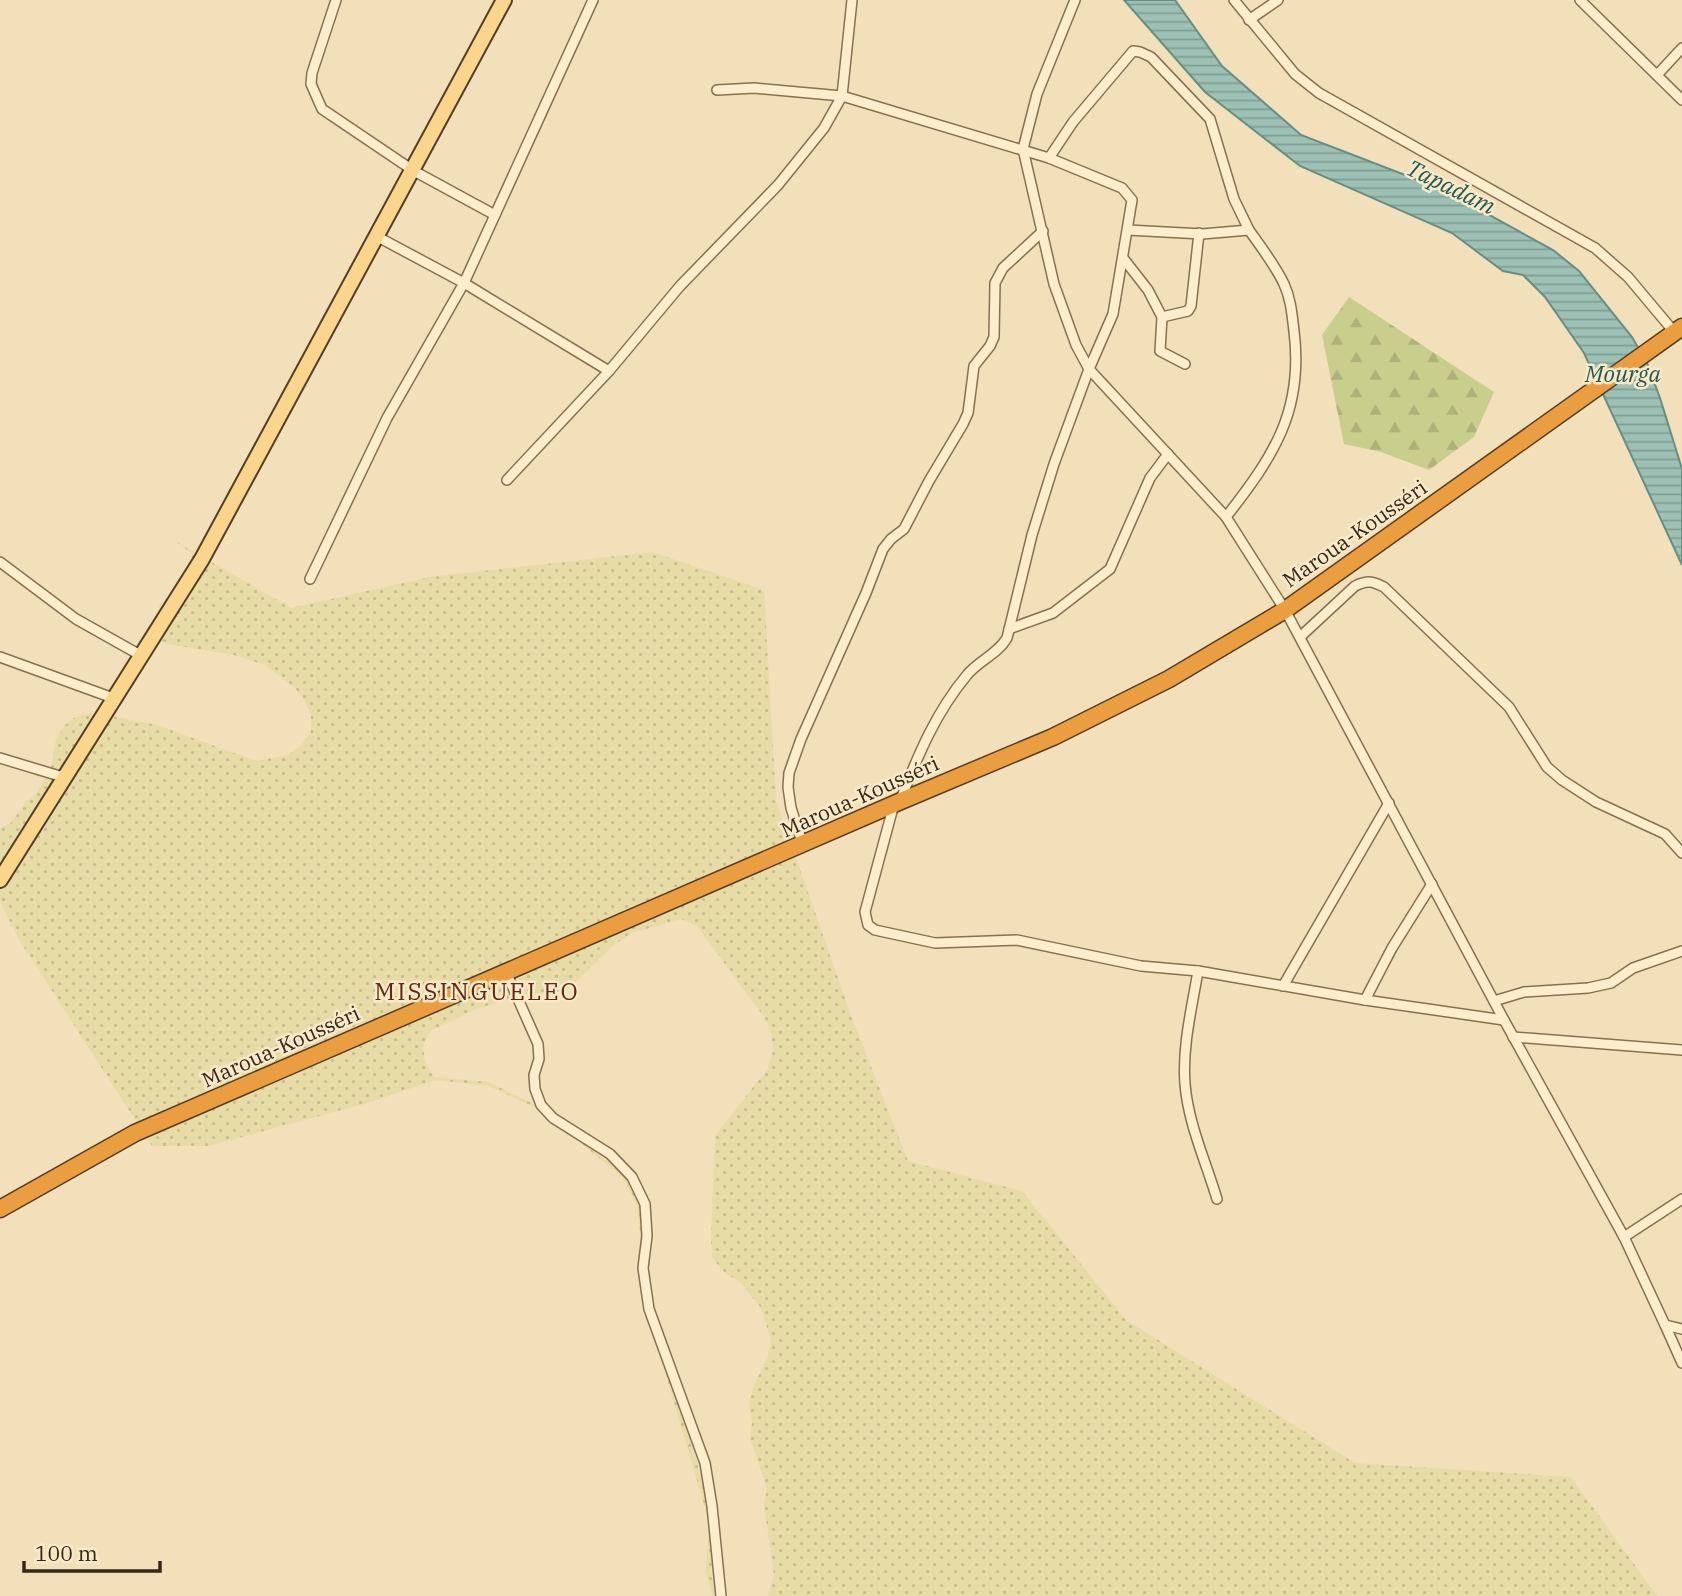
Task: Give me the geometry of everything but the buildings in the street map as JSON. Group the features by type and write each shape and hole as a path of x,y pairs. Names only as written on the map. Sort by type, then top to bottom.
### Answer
{"highway":[{"name":"Maroua-Kousséri","path":"0,1209 135,1133 897,802 1065,732 1169,679 1285,610 1678,330"}],"main road":[{"path":"0,880 220,528 504,0"}],"street":[{"path":"336,0 312,73 314,96 322,109 414,171 495,215"},
{"path":"310,579 387,418 464,283 593,0"},
{"path":"507,480 609,372 680,286 778,185 824,128 842,96 852,0"},
{"path":"1075,0 1037,94 1023,149 1054,284 1076,345 1089,369 1226,517 1285,610 1513,1037 1625,1237 1682,1363"},
{"path":"1234,0 1295,74 1319,93 1595,247 1628,277 1678,330"},
{"path":"1249,20 1278,0"},
{"path":"1580,0 1682,100"},
{"path":"1657,75 1682,48"},
{"path":"1049,158 1073,122 1133,51 1151,57 1210,119 1234,200 1249,230 1284,284 1291,304 1298,359 1292,402 1278,443 1261,473 1226,517"},
{"path":"717,90 754,88 842,96 1049,158 1122,188 1128,193 1132,207 1114,314 1089,369 1054,464 1004,643 969,672 942,708 918,754 897,802 864,912 868,925 875,930 935,943 1017,940 1141,966 1198,971 1365,1000 1504,1020"},
{"path":"1128,230 1199,233 1249,230"},
{"path":"803,845 788,787 789,773 801,739 883,549 904,529 963,424 968,412 974,366 994,337 995,283 1003,268 1043,231"},
{"path":"1162,317 1188,311 1191,306 1199,233"},
{"path":"378,237 464,283 609,372"},
{"path":"1123,258 1148,290 1162,317 1160,351 1185,364"},
{"path":"1009,629 1053,613 1110,569 1150,478 1168,454"},
{"path":"0,562 76,619 140,655"},
{"path":"1300,636 1354,586 1366,581 1384,587 1509,707 1547,767 1595,802 1665,834 1682,853"},
{"path":"0,657 113,698"},
{"path":"0,758 63,777"},
{"path":"1283,986 1389,803"},
{"path":"1365,1000 1392,948 1432,884"},
{"path":"1494,1001 1524,992 1588,988 1611,983 1633,968 1682,951"},
{"path":"1198,971 1185,1083 1190,1113 1217,1199"},
{"path":"506,972 538,1044 539,1059 534,1076 541,1105 553,1118 610,1154 632,1177 645,1204 647,1236 643,1268 649,1309 705,1463 721,1596"},
{"path":"1513,1037 1682,1050"},
{"path":"1625,1237 1682,1199"},
{"path":"1665,1325 1682,1329"}],"shaded area":[{"path":"175,541 291,608 430,577 652,552 764,590 776,801 852,1018 908,1161 1022,1191 1126,1320 1355,1463 1571,1477 1657,1596 768,1596 774,1575 764,1505 767,1487 750,1439 752,1423 749,1405 753,1388 768,1356 771,1340 761,1308 740,1282 725,1273 713,1259 711,1241 715,1136 768,1068 773,1051 771,1033 764,1017 697,926 681,919 632,933 612,946 566,991 525,995 476,1009 430,1031 423,1046 425,1062 434,1077 488,1082 534,1104 624,1174 639,1199 644,1286 689,1431 708,1504 713,1553 711,1572 718,1596 713,1596 706,1572 709,1521 653,1331 642,1286 637,1205 623,1178 542,1111 489,1086 436,1080 364,1104 209,1146 152,1146 18,938 0,901 0,828 10,824 25,803 37,793 52,763 56,739 65,725 74,718 89,713 157,725 256,761 289,755 311,732 311,715 305,701 295,688 265,665 234,655 168,644 154,637 153,620 160,605 181,582 193,554"}],"green space":[{"path":"1349,297 1494,392 1474,437 1429,470 1381,452 1344,444 1322,335"}],"water":[{"name":"Mourga","path":"1124,0 1175,0 1222,66 1301,135 1444,190 1553,250 1579,271 1632,337 1647,363 1660,398 1682,469 1682,565 1584,353 1545,297 1523,275 1503,271 1452,233 1300,166 1205,92"}],"district":[{"name":"MISSINGUELEO","path":"477,992"}],"water label":[{"name":"Tapadam","path":"1451,187"}]}
